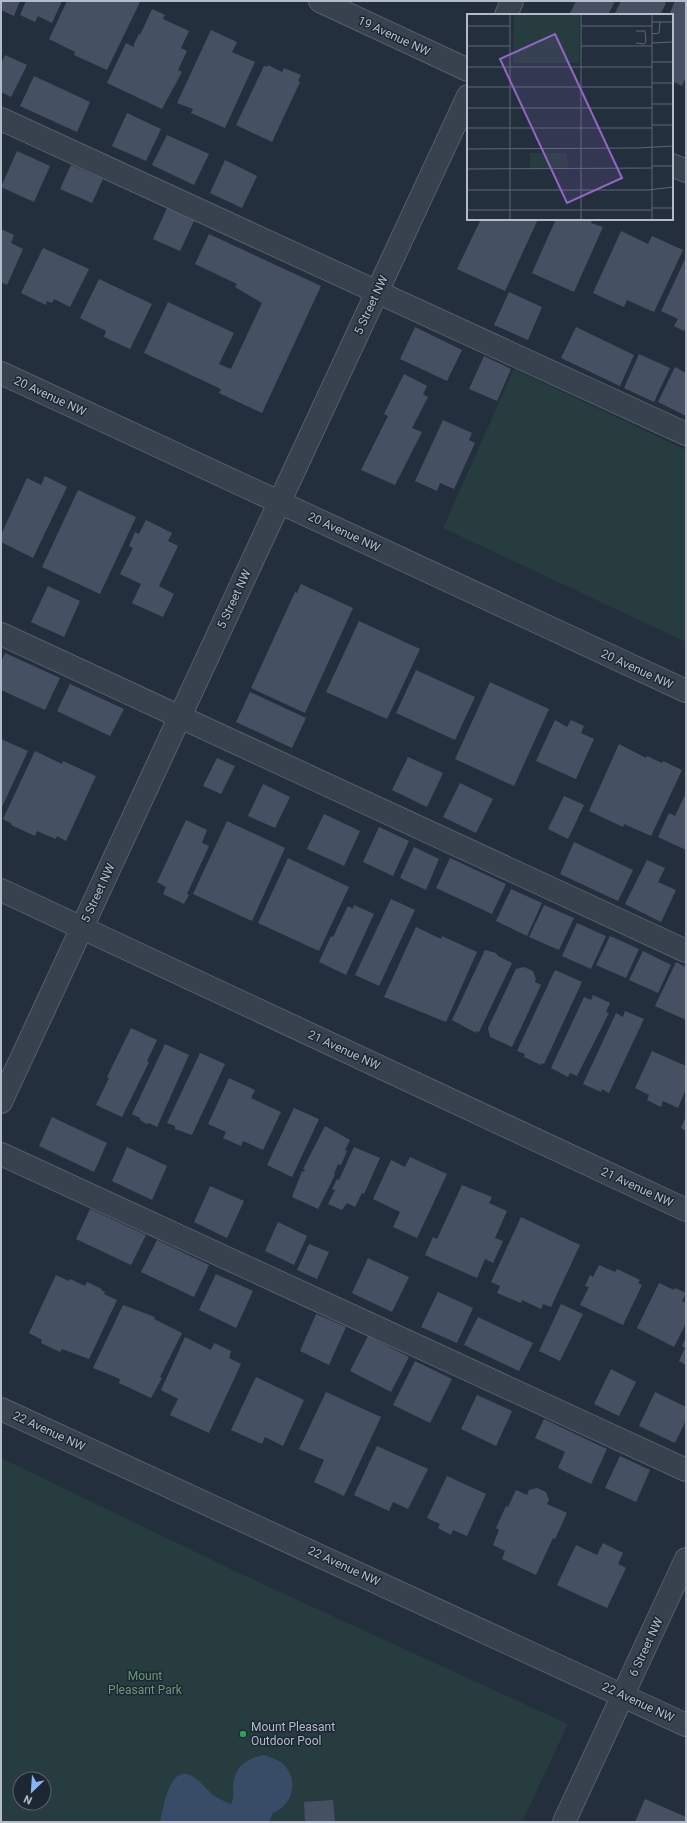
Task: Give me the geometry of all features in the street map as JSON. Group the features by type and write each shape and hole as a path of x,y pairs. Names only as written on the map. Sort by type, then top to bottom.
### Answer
{"street":[{"name":"19 Avenue NW","path":"320,1 467,70"},
{"path":"506,14 512,1"},
{"name":"5 Street NW","path":"1,1102 467,98"},
{"path":"1,119 686,434"},
{"path":"673,165 686,171"},
{"name":"20 Avenue NW","path":"1,373 686,691"},
{"path":"1,634 686,951"},
{"name":"21 Avenue NW","path":"1,890 686,1210"},
{"path":"1,1154 686,1470"},
{"name":"22 Avenue NW","path":"1,1409 686,1725"},
{"name":"6 Street NW","path":"564,1822 624,1696 686,1559"}],"green space":[{"path":"514,369 686,450 686,642 443,528"},
{"name":"Mount Pleasant Park","path":"1,1458 239,1573 568,1724 522,1822 1,1822"}],"water":[{"path":"264,1755 282,1763 286,1767 292,1780 291,1794 288,1800 279,1810 273,1813 269,1822 160,1822 166,1796 174,1779 180,1775 187,1774 196,1779 214,1796 231,1804 234,1779 242,1764 252,1758"}],"building":[{"path":"1,1 20,1 14,16 1,10"},
{"path":"26,1 62,1 52,23 38,16 35,22 20,15"},
{"path":"67,1 140,2 107,70 74,55 75,52 49,39"},
{"path":"576,1 615,1 608,14 570,14"},
{"path":"621,1 663,1 666,3 660,14 614,14"},
{"path":"675,1 686,1 686,77 682,86 673,82 673,14 669,14"},
{"path":"152,9 165,15 163,19 189,31 181,48 187,51 178,70 182,72 162,109 107,83 126,43 134,47 134,44 139,34 140,35"},
{"path":"211,30 237,42 232,52 255,62 225,128 191,113 193,109 177,103"},
{"path":"5,55 27,65 11,97 1,92 1,64"},
{"path":"268,65 282,72 284,68 301,75 298,81 300,82 272,142 236,125 264,66 267,67"},
{"path":"34,76 90,102 77,132 20,106"},
{"path":"127,113 161,129 146,161 112,146"},
{"path":"167,135 209,154 194,185 152,165"},
{"path":"17,151 50,166 34,202 1,187"},
{"path":"225,160 257,176 242,208 210,193"},
{"path":"71,165 103,179 92,203 60,189"},
{"path":"168,206 195,219 180,251 153,239"},
{"path":"481,220 538,220 505,291 457,269"},
{"path":"556,220 592,220 591,223 603,227 574,292 532,273"},
{"path":"1,229 14,235 11,243 23,249 7,285 1,282"},
{"path":"621,231 648,244 652,236 683,250 654,312 627,300 624,307 593,293"},
{"path":"209,234 321,286 262,413 219,393 221,389 144,353 168,302 234,333 219,364 231,369 262,303 235,287 237,284 195,264"},
{"path":"43,248 89,269 70,307 54,299 52,303 47,301 46,305 21,293"},
{"path":"686,257 686,327 684,331 674,326 678,319 661,311"},
{"path":"99,279 152,304 130,349 104,337 106,331 80,318"},
{"path":"509,292 542,307 528,340 494,325"},
{"path":"415,327 462,350 447,381 400,359"},
{"path":"576,327 634,355 620,386 561,358"},
{"path":"639,354 670,368 654,402 624,388"},
{"path":"484,356 511,369 497,401 469,389"},
{"path":"675,367 686,373 686,416 658,402"},
{"path":"404,374 427,386 423,394 428,397 412,428 422,432 395,485 361,470 388,416 384,414"},
{"path":"443,420 472,433 469,440 475,443 454,489 440,483 437,491 415,481"},
{"path":"45,476 67,487 33,558 1,542 1,535 27,478 41,485"},
{"path":"78,490 136,517 100,594 42,567"},
{"path":"146,520 172,533 168,541 178,546 159,586 174,594 163,617 132,603 141,584 120,574 133,548 129,546 135,532 139,534"},
{"path":"301,584 353,608 305,713 251,688 295,592 297,593"},
{"path":"48,586 80,601 64,637 31,622"},
{"path":"359,621 420,649 387,719 326,692"},
{"path":"5,653 60,678 45,710 1,690 1,662"},
{"path":"416,670 475,697 455,740 396,713"},
{"path":"490,682 549,709 514,786 455,759"},
{"path":"70,684 124,709 110,736 57,711"},
{"path":"250,692 306,718 292,748 236,722"},
{"path":"555,720 567,727 571,720 584,726 581,733 594,739 576,779 536,761"},
{"path":"1,739 28,751 1,809"},
{"path":"619,744 646,758 647,756 662,763 663,761 682,770 651,836 624,824 623,827 589,811"},
{"path":"35,751 62,764 63,761 96,776 66,841 57,836 56,839 37,831 35,836 11,825 12,824 3,819"},
{"path":"408,757 443,773 427,807 392,790"},
{"path":"217,758 235,766 221,794 203,786"},
{"path":"460,783 493,799 476,833 443,817"},
{"path":"263,784 290,797 275,828 248,816"},
{"path":"686,793 686,850 658,837 669,813 675,816"},
{"path":"564,796 584,805 568,839 548,829"},
{"path":"324,814 360,831 344,866 307,849"},
{"path":"186,820 207,830 202,843 209,846 187,894 189,895 184,904 163,894 166,887 157,882"},
{"path":"227,821 285,848 252,921 193,894"},
{"path":"379,827 409,841 393,876 363,862"},
{"path":"574,842 633,870 618,901 560,874"},
{"path":"414,847 439,859 426,890 400,878"},
{"path":"288,858 349,887 319,951 258,923"},
{"path":"450,858 506,884 492,914 436,888"},
{"path":"647,860 665,868 658,882 676,890 661,922 625,904"},
{"path":"511,889 542,903 527,936 496,921"},
{"path":"391,899 415,910 379,986 355,975"},
{"path":"354,905 374,914 346,975 319,962 331,936 333,937 348,906 353,909"},
{"path":"544,905 574,918 559,950 529,937"},
{"path":"577,923 606,936 591,969 562,956"},
{"path":"416,927 441,939 442,936 477,952 446,1022 384,997"},
{"path":"610,936 639,949 626,978 596,965"},
{"path":"485,950 496,953 498,956 512,963 479,1032 476,1031 476,1033 452,1020"},
{"path":"643,951 671,965 658,993 629,980"},
{"path":"676,962 686,967 686,1020 655,1006"},
{"path":"524,967 533,971 536,979 535,982 541,985 512,1047 490,1037 488,1028 516,969"},
{"path":"555,970 582,982 544,1064 542,1063 541,1065 524,1057 525,1054 517,1051"},
{"path":"593,995 610,1003 606,1012 609,1013 577,1076 570,1073 568,1077 551,1068 584,997 591,1000"},
{"path":"625,1011 644,1019 609,1093 602,1089 601,1092 583,1084 616,1013 623,1017"},
{"path":"131,1028 157,1040 147,1061 149,1062 122,1117 96,1105 109,1078 107,1077"},
{"path":"165,1044 189,1055 157,1127 149,1123 147,1124 132,1114"},
{"path":"652,1051 686,1066 686,1089 678,1108 663,1101 661,1107 647,1100 649,1095 635,1088"},
{"path":"200,1053 225,1064 192,1135 175,1129 175,1126 167,1123"},
{"path":"229,1078 255,1090 251,1098 281,1112 263,1150 243,1141 241,1146 223,1138 226,1132 208,1124"},
{"path":"294,1108 319,1119 292,1177 267,1165"},
{"path":"686,1116 686,1131 681,1128"},
{"path":"52,1117 107,1143 94,1172 39,1146"},
{"path":"325,1126 350,1140 345,1150 347,1151 341,1165 338,1164 334,1174 335,1175 318,1209 292,1197 302,1171 304,1172 305,1170 303,1169"},
{"path":"127,1147 167,1166 152,1200 112,1181"},
{"path":"354,1147 380,1158 364,1194 362,1193 355,1207 347,1203 342,1210 328,1204 335,1190 332,1189 337,1179 339,1180"},
{"path":"410,1157 447,1174 417,1238 393,1227 400,1212 373,1199 391,1160 405,1167"},
{"path":"462,1185 492,1197 489,1203 507,1211 495,1238 503,1241 493,1263 485,1259 477,1278 425,1255 433,1237 437,1239"},
{"path":"210,1186 244,1201 227,1238 194,1222"},
{"path":"90,1209 146,1235 131,1265 76,1239"},
{"path":"521,1217 580,1245 551,1307 543,1304 541,1309 522,1300 521,1303 497,1293 500,1286 491,1282"},
{"path":"278,1222 307,1236 294,1265 265,1251"},
{"path":"157,1240 209,1265 194,1297 141,1272"},
{"path":"309,1244 329,1252 317,1279 297,1270"},
{"path":"368,1258 409,1277 392,1312 352,1293"},
{"path":"599,1265 615,1272 617,1269 640,1280 638,1283 642,1285 623,1325 580,1305 589,1287 585,1286 590,1275 593,1277"},
{"path":"216,1274 253,1291 236,1328 199,1310"},
{"path":"56,1275 69,1281 70,1279 85,1286 87,1282 102,1289 101,1290 105,1292 104,1294 117,1300 89,1359 62,1349 60,1352 41,1343 42,1340 29,1333"},
{"path":"659,1283 674,1290 675,1288 686,1293 682,1301 686,1303 686,1323 674,1347 637,1328"},
{"path":"438,1292 473,1308 457,1343 421,1327"},
{"path":"561,1304 583,1314 560,1361 539,1351"},
{"path":"123,1305 155,1317 154,1319 182,1333 160,1377 162,1378 151,1398 119,1383 120,1379 93,1368"},
{"path":"316,1314 346,1327 329,1365 300,1351"},
{"path":"478,1317 533,1343 519,1371 464,1345"},
{"path":"368,1336 409,1357 391,1392 350,1371"},
{"path":"185,1337 211,1350 214,1343 231,1351 229,1358 241,1364 209,1433 170,1415 178,1399 161,1390"},
{"path":"686,1337 686,1365 679,1361 685,1348 682,1346"},
{"path":"415,1361 452,1379 430,1423 393,1405"},
{"path":"611,1369 636,1382 619,1416 594,1404"},
{"path":"256,1377 304,1400 283,1446 265,1437 262,1444 231,1430"},
{"path":"326,1392 381,1417 344,1496 314,1482 324,1460 299,1449"},
{"path":"655,1392 686,1407 686,1420 675,1443 639,1426"},
{"path":"477,1395 512,1411 496,1446 461,1429"},
{"path":"544,1419 607,1449 591,1484 558,1468 565,1452 535,1438"},
{"path":"377,1446 428,1469 408,1509 393,1502 389,1511 354,1495"},
{"path":"620,1456 650,1470 636,1502 605,1488"},
{"path":"447,1476 486,1494 467,1536 453,1530 451,1535 438,1528 440,1524 427,1518"},
{"path":"537,1488 546,1492 549,1500 547,1504 567,1513 555,1539 553,1538 536,1575 502,1559 505,1551 493,1545 499,1530 496,1528 506,1506 508,1507 516,1490 527,1495 529,1490"},
{"path":"603,1543 623,1553 618,1564 626,1568 607,1608 557,1585 576,1545 597,1555"},
{"path":"645,1799 686,1817 686,1822 635,1822"},
{"path":"333,1800 335,1822 305,1822 304,1802"}],"place":[{"name":"Mount Pleasant Outdoor Pool","path":"243,1734"}]}
